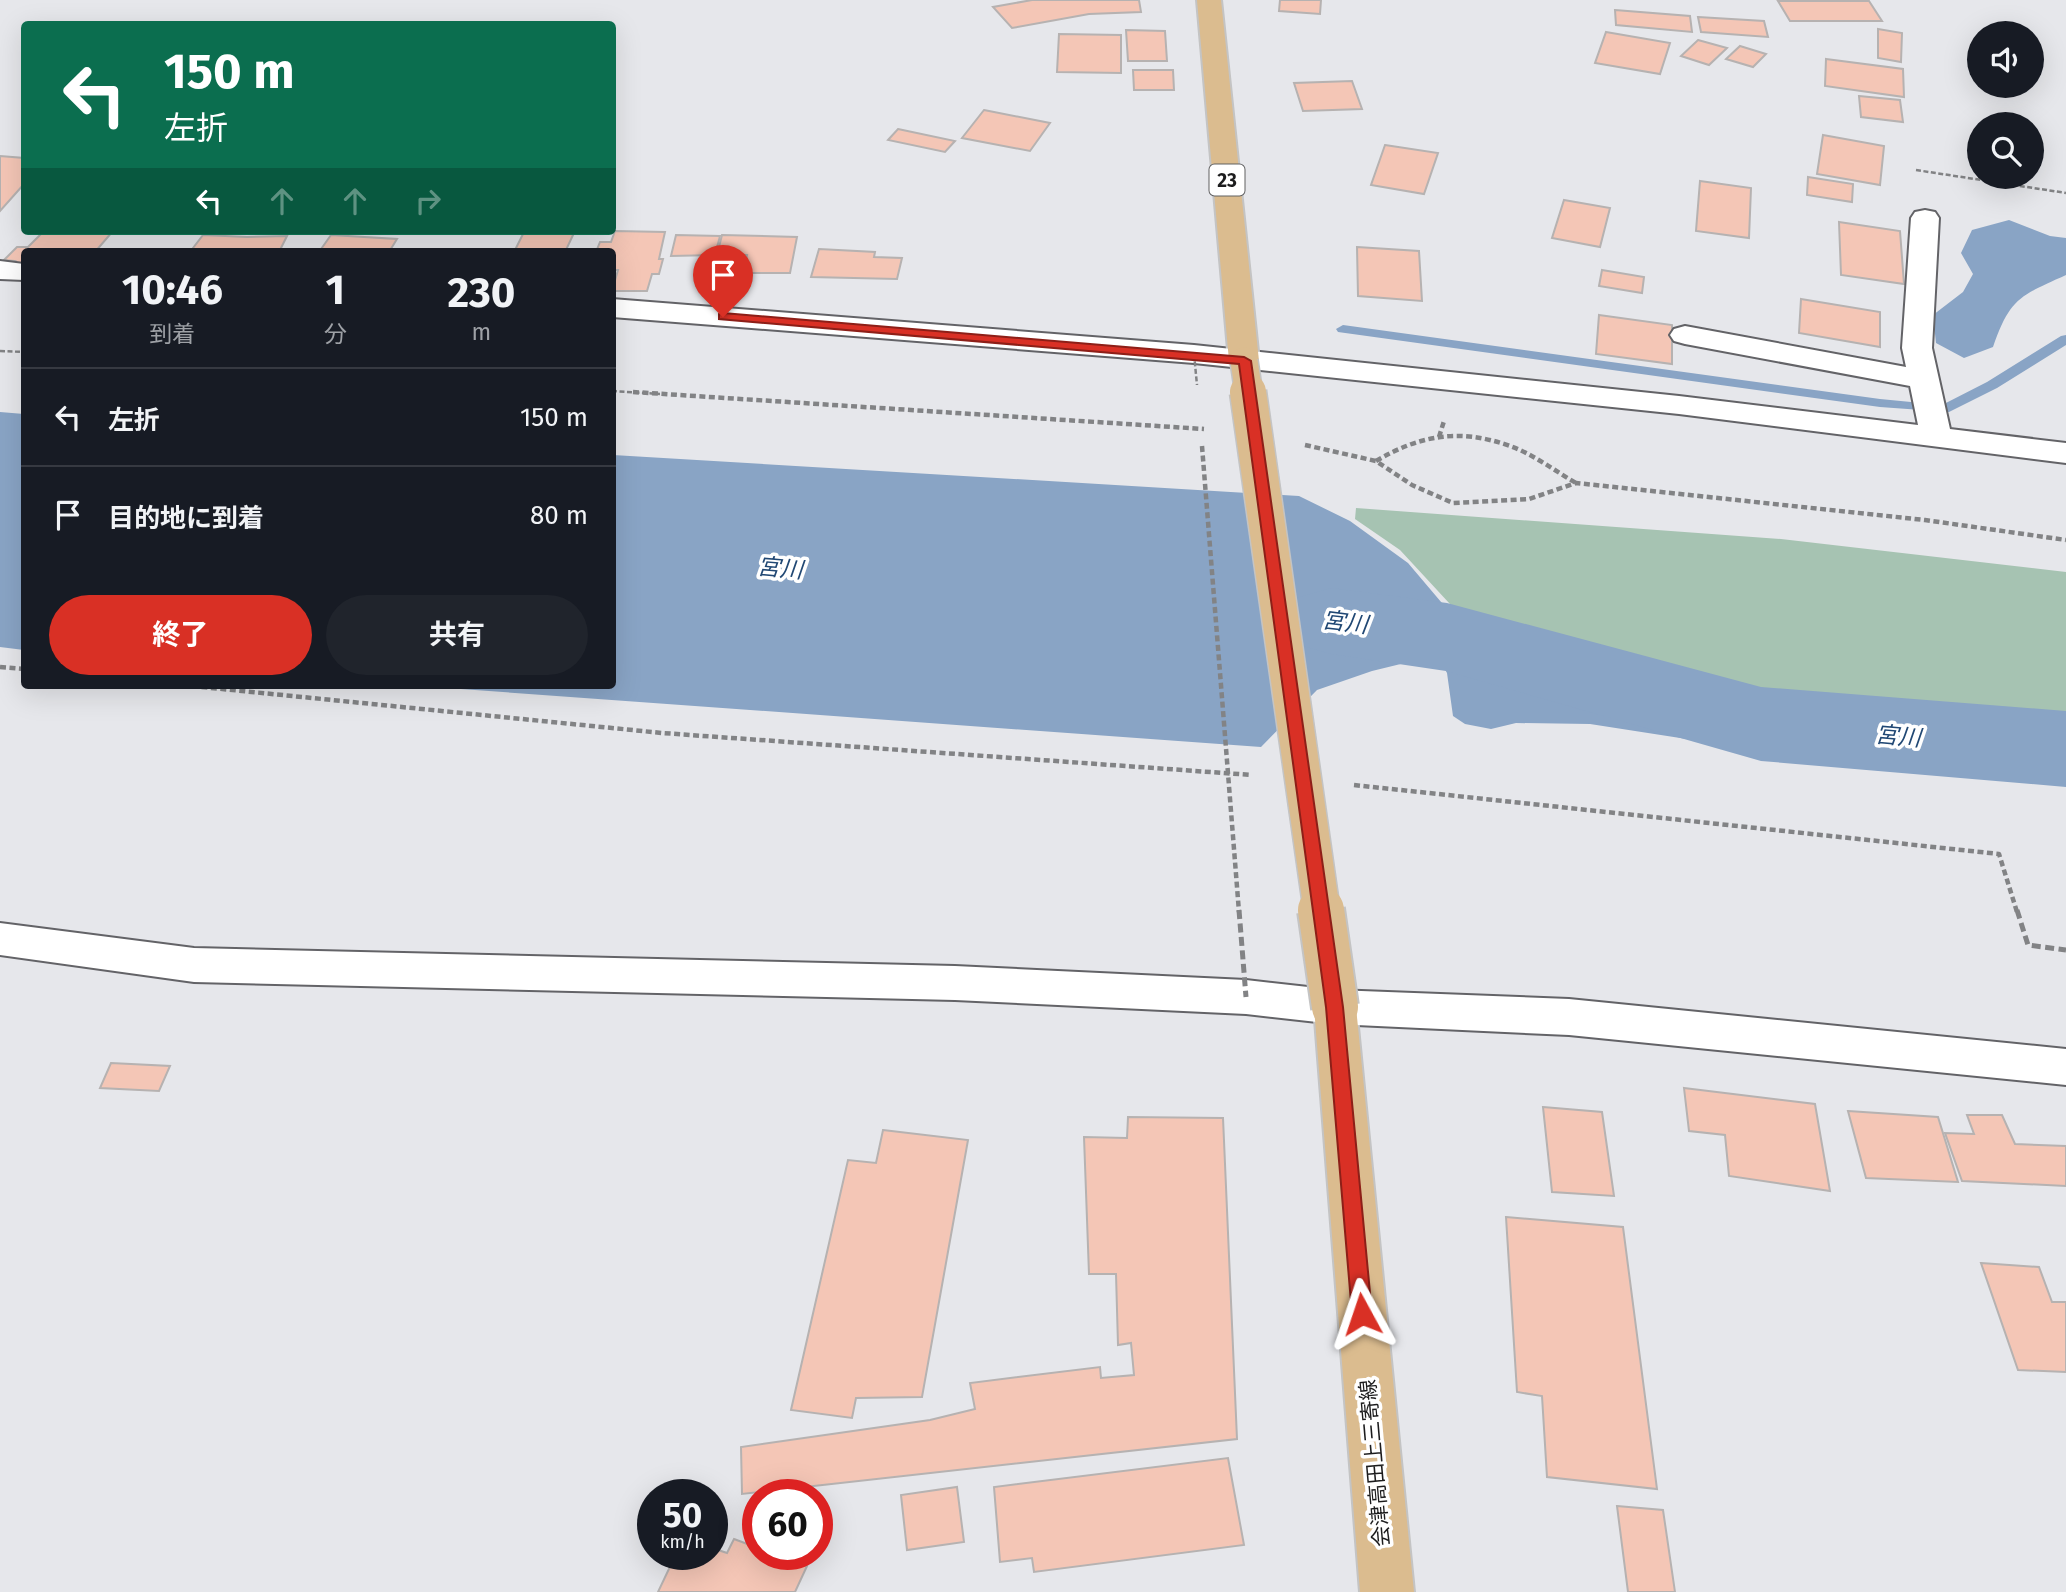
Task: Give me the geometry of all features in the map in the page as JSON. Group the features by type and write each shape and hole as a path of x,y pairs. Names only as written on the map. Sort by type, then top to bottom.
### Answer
{"main road":[{"name":"会津高田上三寄線","path":"1209,0 1244,361 1335,1007 1387,1592"}],"street":[{"path":"1925,218 1917,348 1936,437"},
{"path":"0,270 21,272"},
{"path":"616,308 1194,354 1665,404 2066,453"},
{"path":"1685,335 1923,379"},
{"path":"0,939 194,965 955,983 1246,997 1335,1007 1569,1017 2066,1067"}],"path":[{"path":"1916,170 2066,193"},
{"path":"0,351 21,352"},
{"path":"1194,354 1198,396"},
{"path":"616,391 1215,430"},
{"path":"1200,423 1246,997"},
{"path":"1377,461 1401,446 1427,437 1471,437 1511,446 1576,483 1925,520 2066,540"},
{"path":"1295,443 1377,461 1412,485 1453,503 1529,499 1576,483"},
{"path":"0,667 21,669"},
{"path":"222,689 662,733 1256,776"},
{"path":"1353,785 1999,854 2028,945 2066,950"}],"green space":[{"path":"1356,508 1781,539 2066,572 2066,731 1866,704 1730,698 1521,669 1499,657 1400,550 1355,519"}],"water":[{"path":"2009,220 2050,236 2066,238 2066,275 2019,300 2005,318 1993,347 1964,358 1936,343 1933,315 1963,292 1973,274 1961,253 1972,230"},
{"path":"0,412 21,414 21,650 0,647"},
{"path":"616,455 1299,496 1350,521 1408,563 1497,668 1529,678 1732,702 1867,707 2066,729 2066,779 1912,762 1816,759 1590,724 1516,723 1491,729 1465,724 1453,716 1447,673 1442,664 1426,660 1372,671 1317,690 1261,747 460,689 616,689"}],"building":[{"path":"1032,0 1139,0 1141,12 1089,14 1012,28 993,7"},
{"path":"1280,0 1321,0 1320,14 1279,11"},
{"path":"1778,1 1869,1 1882,21 1790,21"},
{"path":"1615,10 1690,16 1692,32 1616,25"},
{"path":"1698,17 1764,21 1768,37 1701,32"},
{"path":"1878,29 1902,33 1901,62 1878,58"},
{"path":"1126,30 1165,31 1167,61 1128,61"},
{"path":"1606,32 1670,43 1660,74 1595,63"},
{"path":"1059,34 1121,35 1121,73 1057,72"},
{"path":"1698,40 1727,48 1709,65 1681,56"},
{"path":"1740,46 1766,54 1753,67 1726,59"},
{"path":"1826,59 1903,69 1904,97 1825,86"},
{"path":"1133,70 1173,70 1174,90 1134,90"},
{"path":"1352,81 1362,109 1303,111 1294,83"},
{"path":"1859,96 1900,100 1903,122 1861,117"},
{"path":"984,110 1050,123 1030,151 962,138"},
{"path":"898,129 955,141 945,152 888,140"},
{"path":"1823,135 1884,146 1880,185 1817,174"},
{"path":"1385,145 1438,153 1424,194 1371,185"},
{"path":"0,156 21,158 21,187 0,211"},
{"path":"1808,177 1853,184 1852,202 1807,195"},
{"path":"1700,181 1751,188 1749,238 1696,231"},
{"path":"1564,200 1610,208 1600,247 1552,238"},
{"path":"1839,222 1900,231 1904,284 1841,275"},
{"path":"616,231 665,232 659,259 663,259 659,274 652,274 647,291 616,291 616,248 598,248 600,242 611,242"},
{"path":"40,235 110,235 98,248 21,248 21,268 10,267 15,261 4,260 17,247 28,247"},
{"path":"203,235 287,236 281,248 193,248"},
{"path":"331,235 397,239 391,248 322,248"},
{"path":"522,235 573,235 567,248 516,248"},
{"path":"676,235 720,236 715,255 671,256"},
{"path":"722,235 797,237 790,273 743,273 747,255 717,255"},
{"path":"1357,247 1419,251 1422,301 1358,296"},
{"path":"819,249 875,252 874,257 902,258 897,279 811,277"},
{"path":"1602,270 1644,277 1642,293 1599,286"},
{"path":"1801,299 1880,312 1880,347 1799,333"},
{"path":"1599,315 1672,325 1672,364 1596,354"},
{"path":"111,1063 170,1066 159,1091 100,1088"},
{"path":"1684,1088 1815,1104 1830,1191 1729,1176 1725,1135 1689,1131"},
{"path":"1543,1107 1602,1112 1614,1196 1552,1192"},
{"path":"1848,1111 1938,1117 1958,1182 1866,1178"},
{"path":"1967,1115 2002,1115 2015,1144 2066,1146 2066,1186 1962,1181 1945,1133 1974,1134"},
{"path":"1128,1117 1223,1118 1237,1439 833,1484 833,1479 742,1479 742,1494 741,1447 930,1420 975,1409 970,1383 1100,1367 1101,1378 1134,1375 1131,1343 1118,1345 1116,1274 1089,1274 1084,1137 1127,1138"},
{"path":"883,1130 968,1140 922,1397 856,1398 852,1418 791,1410 848,1160 876,1163"},
{"path":"1506,1217 1623,1227 1657,1489 1547,1477 1542,1396 1517,1392"},
{"path":"1981,1263 2039,1267 2052,1302 2066,1302 2066,1372 2018,1370"},
{"path":"1228,1458 1244,1545 1034,1572 1032,1558 1000,1562 994,1487"},
{"path":"957,1487 964,1542 907,1550 901,1495"},
{"path":"1617,1506 1663,1510 1675,1592 1628,1592"},
{"path":"734,1539 742,1542 742,1570 805,1570 795,1592 658,1592 668,1570 728,1570 728,1551"}],"waterway":[{"path":"1343,329 1880,403 1944,409 1992,385 2066,339"},
{"name":"宮川","path":"1331,621 1447,637 1761,724 2066,749"}],"route":[{"path":"723,317 1194,354 1244,361 1335,1007 1362,1314"}]}
